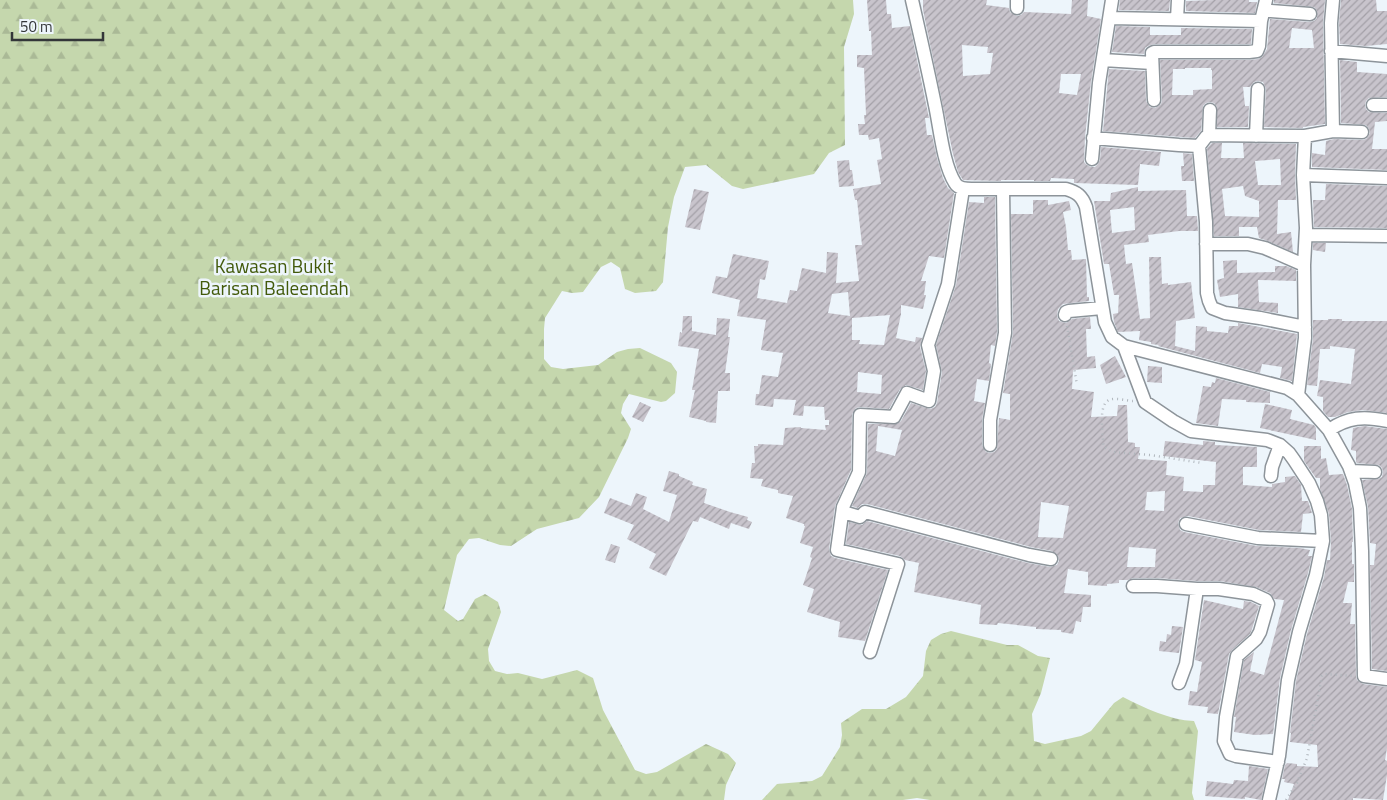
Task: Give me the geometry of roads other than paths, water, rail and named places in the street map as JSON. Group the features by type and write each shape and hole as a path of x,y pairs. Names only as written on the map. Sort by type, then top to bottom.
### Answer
{"street":[{"path":"912,0 946,161 954,182 958,187 962,189 1066,189 1075,191 1086,207 1102,308 1105,322 1112,337 1124,346 1269,382 1286,388 1298,395 1329,430 1351,471 1360,508 1364,676 1387,679"},
{"path":"1092,159 1093,138 1112,0"},
{"path":"1177,19 1178,0"},
{"path":"1333,0 1331,23 1333,131"},
{"path":"1110,18 1177,19 1264,11 1310,14"},
{"path":"1154,100 1152,53 1156,51 1257,51 1264,11"},
{"path":"1331,51 1387,56"},
{"path":"1103,60 1152,63"},
{"path":"1256,136 1258,89"},
{"path":"1373,105 1387,105"},
{"path":"1209,135 1210,110"},
{"path":"1305,326 1225,313 1212,308 1207,292 1206,222 1199,146 1209,135 1305,136 1333,131 1362,132"},
{"path":"1298,395 1305,338 1304,265 1306,235 1303,175 1305,136"},
{"path":"1093,138 1199,146"},
{"path":"1303,175 1387,178"},
{"path":"870,652 898,564 837,550 843,507 859,472 860,414 894,417 906,393 929,400 934,371 928,345 948,284 962,189"},
{"path":"990,445 990,420 1005,333 1003,189"},
{"path":"1306,235 1387,236"},
{"path":"1206,244 1248,244 1284,255 1304,265"},
{"path":"1066,315 1066,312 1069,311 1102,308"},
{"path":"1124,346 1145,402 1172,421 1191,431 1267,440 1280,445 1289,453 1309,483 1321,515 1323,541 1316,575 1299,632 1288,680 1278,762 1269,800"},
{"path":"1329,430 1352,419 1364,418 1387,421"},
{"path":"1271,476 1272,467 1280,445"},
{"path":"1351,471 1375,472"},
{"path":"842,512 860,517 866,512 1029,555 1051,559"},
{"path":"1186,524 1258,538 1323,541"},
{"path":"1134,586 1219,589 1253,594 1267,601 1268,604 1256,640 1237,656 1226,717 1224,741 1230,754 1278,762"},
{"path":"1179,683 1186,664 1196,589"}],"park label":[{"name":"Kawasan Bukit Barisan Baleendah","path":"274,276"}]}
